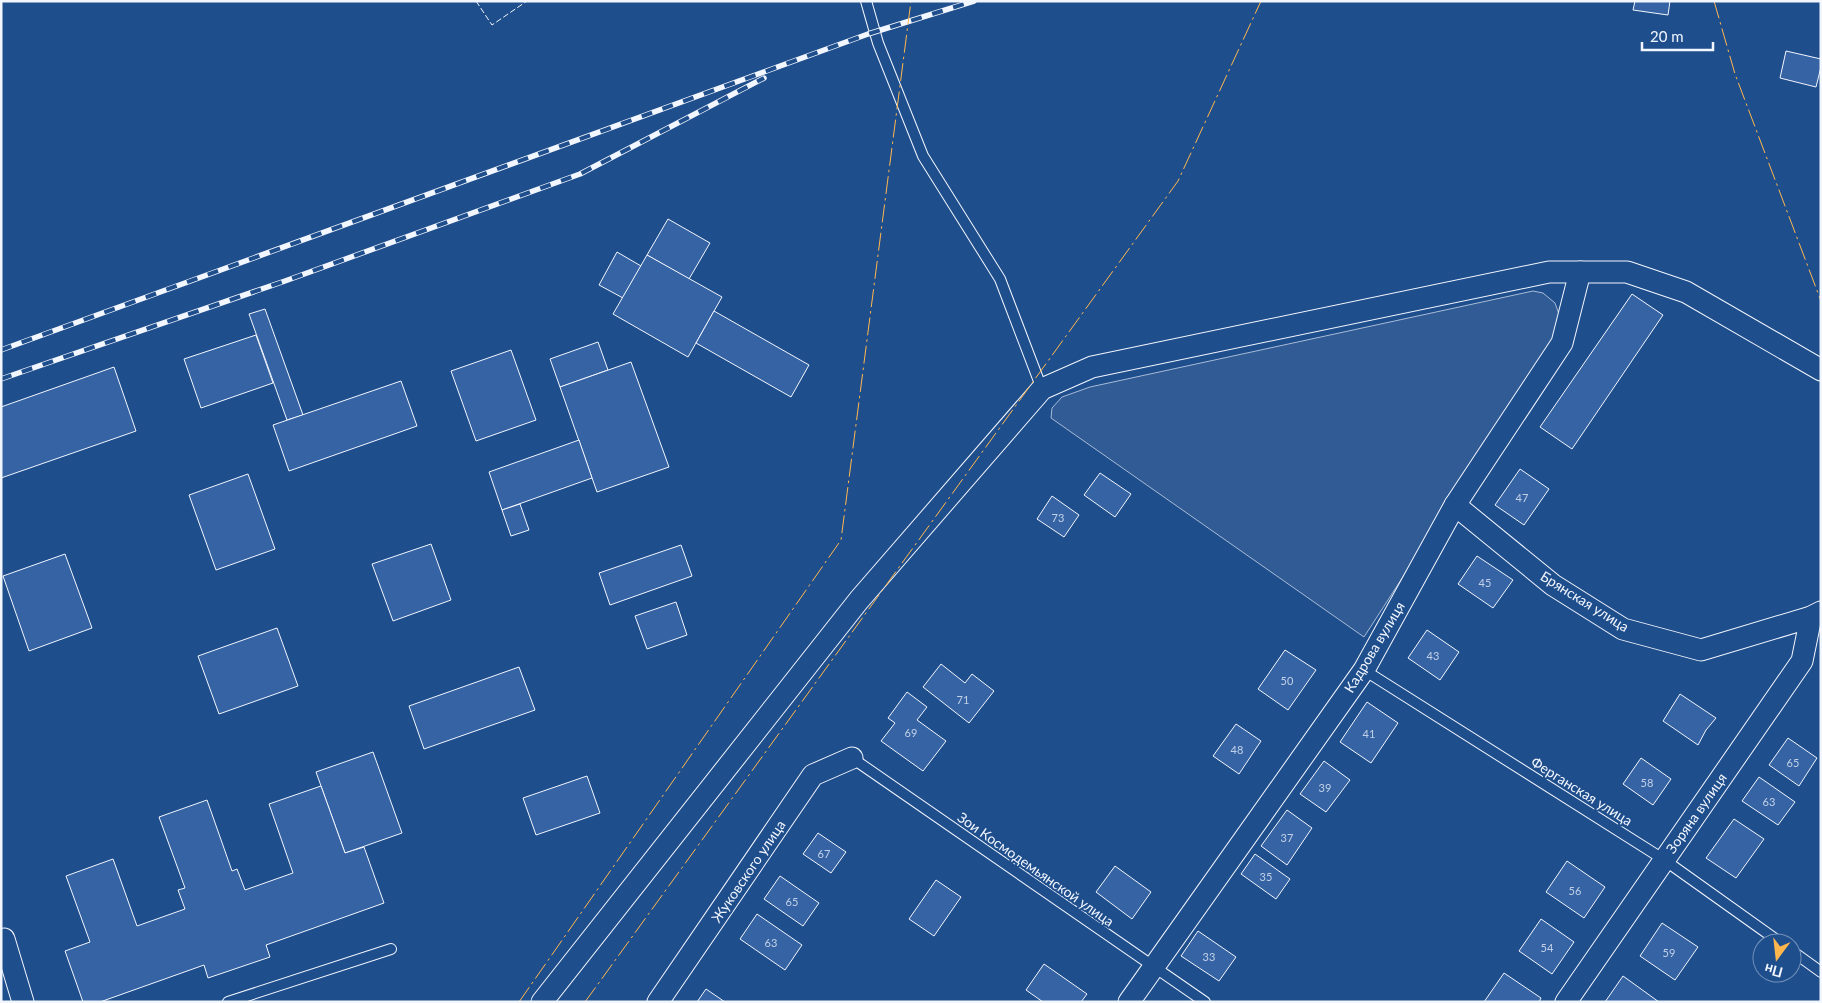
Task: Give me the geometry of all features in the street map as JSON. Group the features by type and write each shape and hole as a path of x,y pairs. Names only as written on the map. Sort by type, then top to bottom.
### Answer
{"street":[{"path":"542,1002 859,600 1042,389 1092,367 1549,272 1627,272 1686,292 1821,370"},
{"name":"Кадрова вулиця","path":"1129,1002 1364,670 1455,504 1562,344 1580,272"},
{"name":"Брянская улица","path":"1455,504 1553,585 1624,629 1700,650 1816,615"},
{"name":"Зоряна вулиця","path":"1566,1002 1802,661 1816,615"},
{"name":"Жуковского улица","path":"658,1002 813,775 852,758"},
{"path":"4,939 24,1002"}],"lane":[{"path":"866,1 878,43 923,156 1000,279 1042,389"},
{"name":"Ферганская улица","path":"1364,670 1664,859 1767,933"},
{"name":"Зои Космодемьянской улица","path":"852,758 1204,1002"},
{"path":"228,1002 391,949"},
{"path":"1802,958 1821,972"}],"shaded area":[{"path":"1533,291 1543,293 1555,303 1560,317 1553,345 1364,637 1051,418 1052,408 1062,397 1090,387"}],"building":[{"path":"1635,1 1670,1 1668,15 1633,10"},
{"path":"1786,51 1821,59 1816,87 1780,78"},
{"path":"668,219 710,243 689,279 647,255"},
{"path":"617,252 641,266 623,298 599,285"},
{"path":"647,255 722,297 688,357 613,314"},
{"path":"1632,294 1663,315 1572,449 1540,427"},
{"path":"265,309 303,415 287,420 249,314"},
{"path":"714,311 809,365 791,397 696,343"},
{"path":"256,335 273,383 201,408 184,359"},
{"path":"598,342 608,370 560,387 550,359"},
{"path":"511,350 536,420 476,441 451,371"},
{"path":"631,362 669,467 597,492 560,387"},
{"path":"114,367 136,431 1,478 1,407"},
{"path":"401,381 417,426 289,471 273,425"},
{"path":"579,440 592,478 502,510 489,472"},
{"path":"1520,469 1549,489 1524,525 1495,505"},
{"path":"1100,473 1131,494 1115,517 1084,495"},
{"path":"248,474 275,549 216,570 189,495"},
{"path":"1052,496 1079,515 1064,537 1037,519"},
{"path":"520,504 529,530 511,536 502,510"},
{"path":"431,544 451,600 393,621 372,564"},
{"path":"681,545 692,576 610,605 599,573"},
{"path":"65,554 92,628 29,651 3,576"},
{"path":"1477,556 1513,580 1493,608 1458,584"},
{"path":"676,602 687,635 647,649 635,616"},
{"path":"277,628 298,686 219,714 198,656"},
{"path":"1427,630 1459,652 1440,680 1408,658"},
{"path":"1285,650 1316,670 1288,710 1258,689"},
{"path":"941,664 965,683 972,674 994,691 969,723 923,687"},
{"path":"519,667 535,710 424,749 409,706"},
{"path":"907,692 927,707 917,720 946,741 923,771 881,741 895,723 888,718"},
{"path":"1680,694 1716,718 1706,730 1698,745 1663,721"},
{"path":"1367,702 1398,723 1371,763 1340,742"},
{"path":"1236,724 1261,741 1239,774 1213,756"},
{"path":"1788,738 1817,758 1799,786 1769,765"},
{"path":"373,752 402,833 345,853 316,772"},
{"path":"1641,758 1671,779 1653,805 1623,784"},
{"path":"1324,761 1350,780 1326,812 1300,794"},
{"path":"587,776 600,813 536,835 523,798"},
{"path":"1759,777 1795,802 1778,825 1742,801"},
{"path":"321,786 345,853 364,847 384,903 266,945 270,957 208,978 204,965 100,1002 83,1002 65,951 90,942 66,876 113,859 137,926 185,909 178,890 185,888 159,817 207,800 232,871 237,869 245,890 293,873 269,804"},
{"path":"1287,810 1312,828 1287,865 1261,846"},
{"path":"1734,819 1764,839 1736,878 1706,858"},
{"path":"818,833 846,852 831,873 803,854"},
{"path":"1255,854 1290,879 1276,899 1241,874"},
{"path":"1567,861 1605,887 1584,918 1546,892"},
{"path":"1115,866 1151,892 1132,919 1096,892"},
{"path":"780,876 819,903 803,926 764,899"},
{"path":"936,880 961,897 934,936 909,919"},
{"path":"757,914 802,945 785,970 740,939"},
{"path":"1541,919 1574,942 1552,974 1519,951"},
{"path":"1662,923 1698,947 1675,980 1640,956"},
{"path":"1198,931 1236,957 1219,981 1181,956"},
{"path":"1044,964 1087,994 1081,1002 1043,1002 1026,990"},
{"path":"1504,973 1541,998 1539,1002 1484,1002"},
{"path":"1623,976 1659,1002 1605,1002"},
{"path":"706,989 725,1002 697,1002"}],"railway":[{"path":"1,350 868,34 974,1"},
{"path":"1,379 285,281 580,174 764,78"}],"fence":[{"path":"476,1 492,25 527,1"}],"power":[{"path":"519,1002 841,540 911,1"},
{"path":"585,1002 1178,181 1261,1"},
{"path":"1714,1 1735,74 1821,301"}]}
